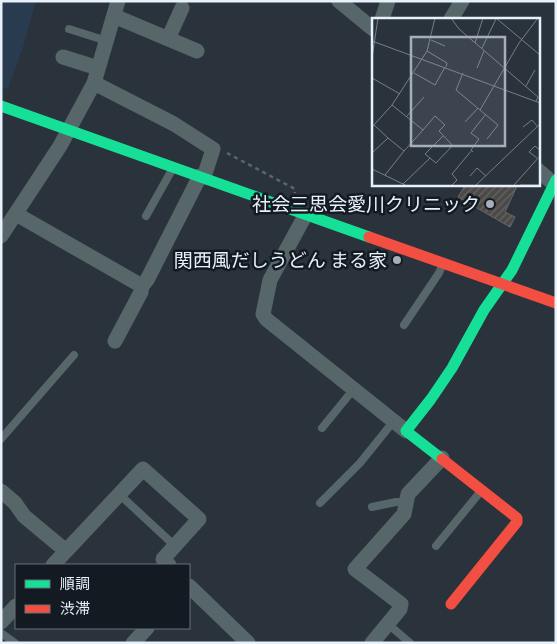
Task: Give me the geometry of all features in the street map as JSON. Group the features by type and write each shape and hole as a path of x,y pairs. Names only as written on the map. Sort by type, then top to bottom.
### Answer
{"street":[{"path":"339,1 372,28"},
{"path":"382,18 388,1"},
{"path":"452,18 462,1"},
{"path":"1,236 60,146 69,129 96,75 116,8 168,39 198,51"},
{"path":"168,39 182,8"},
{"path":"63,57 96,75 213,149 202,176 168,228 147,280 142,286 141,292 115,341"},
{"path":"1,106 556,303"},
{"path":"406,431 452,368 484,310 512,270 555,183 540,172"},
{"path":"16,214 142,286"},
{"path":"306,214 270,280 263,314 266,319 353,390 518,518 517,522 475,570 450,604"},
{"path":"372,643 400,609 401,604 355,569 404,514 408,494 442,458"},
{"path":"54,564 143,469 200,519 163,559 168,564"},
{"path":"1,491 15,504 24,516 66,551"},
{"path":"190,587 247,642"},
{"path":"1,622 15,607"},
{"path":"133,643 146,629"}],"lane":[{"path":"69,29 107,41"},
{"path":"146,216 174,166"},
{"path":"404,325 444,263"},
{"path":"1,439 74,355"},
{"path":"34,385 42,392"},
{"path":"322,428 353,390"},
{"path":"320,504 360,464 394,422"},
{"path":"343,468 349,474"},
{"path":"436,546 482,489"},
{"path":"119,494 175,546"},
{"path":"372,507 406,502"},
{"path":"436,530 444,535"},
{"path":"388,624 410,643"},
{"path":"1,633 15,643"}],"path":[{"path":"213,149 226,153 296,189 292,208"}],"shaded area":[{"path":"1,1 36,1 23,47 8,89 1,87"}],"building":[{"name":"社会三思会愛川クリニック","path":"465,185 518,185 505,212 515,217 510,227 458,197"}],"traffic: fast":[{"path":"1,106 369,237"},
{"path":"442,459 406,431 452,368 484,310 512,270 556,180"}],"traffic: jam":[{"path":"369,237 556,303"},
{"path":"442,459 517,518 517,522 451,604"}],"place":[{"name":"社会三思会愛川クリニック","path":"490,204"},
{"name":"関西風だしうどん まる家","path":"397,260"}]}
